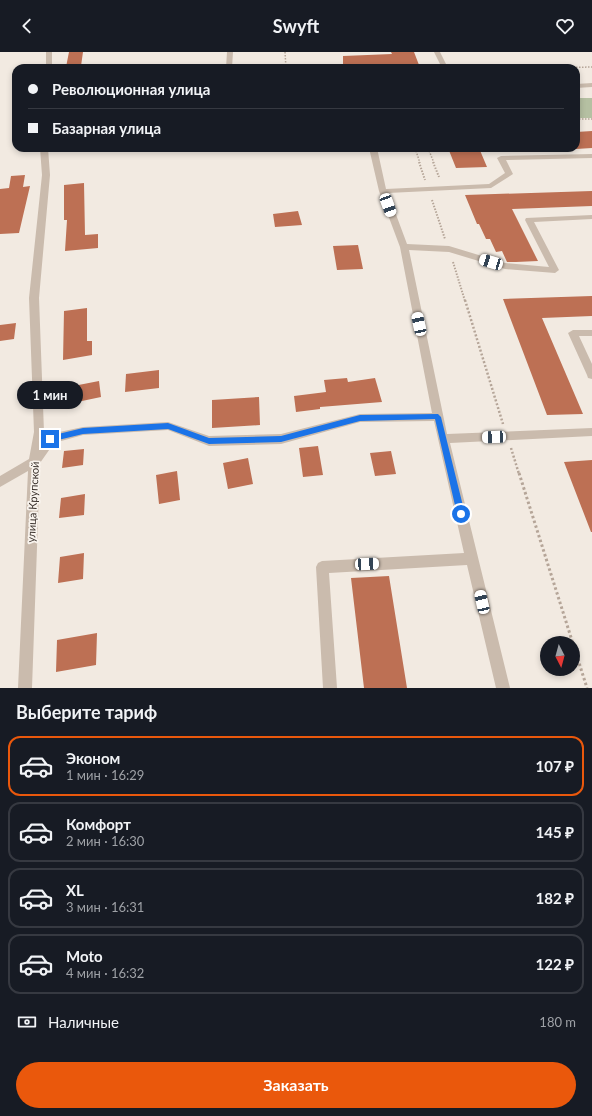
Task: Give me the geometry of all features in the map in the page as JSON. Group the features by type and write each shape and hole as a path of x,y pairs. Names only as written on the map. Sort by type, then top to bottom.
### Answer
{"street":[{"path":"49,52 49,64"},
{"path":"229,64 230,52"},
{"path":"437,52 443,64"},
{"path":"580,86 592,85"},
{"name":"улица Крупской","path":"25,688 34,462 39,432 34,298 46,175 44,152"},
{"path":"374,152 383,191 404,247 438,417 503,688"},
{"path":"383,191 492,186 509,174 501,158 592,156"},
{"path":"404,247 449,249 505,266 556,270 529,220 592,217"},
{"path":"592,333 573,333 592,375"},
{"path":"0,482 34,462 50,439 83,431 168,426 209,441 281,439 360,418 438,417"},
{"path":"443,439 592,432"},
{"path":"330,688 322,567 472,559"}],"path":[{"path":"284,52 286,64"},
{"path":"580,67 592,67"},
{"path":"580,119 592,119"},
{"path":"416,152 449,249 587,688"},
{"path":"430,152 443,188"}],"green space":[{"path":"580,98 592,98 592,118 580,118"}],"building":[{"path":"69,52 83,52 81,64 67,64"},
{"path":"391,52 414,52 419,64 343,64 343,56 392,54"},
{"path":"592,131 592,148 580,149 580,132"},
{"path":"450,152 481,152 487,167 456,168"},
{"path":"25,175 23,187 30,186 19,233 0,234 0,189 9,188 11,176"},
{"path":"84,183 85,235 98,234 98,248 65,251 67,220 64,220 64,185"},
{"path":"592,191 592,206 512,209 538,261 516,262 507,262 502,251 496,252 490,239 486,239 479,224 477,224 465,195"},
{"path":"298,211 302,225 275,227 273,214"},
{"path":"358,245 363,269 337,270 333,246"},
{"path":"592,296 592,316 542,318 583,414 547,415 503,299"},
{"path":"87,308 87,341 92,341 92,355 63,360 64,311"},
{"path":"16,323 14,339 0,341 0,325"},
{"path":"159,370 159,388 125,392 126,374"},
{"path":"347,378 348,382 375,378 382,402 320,407 320,409 296,412 294,396 326,392 324,380"},
{"path":"99,381 101,397 58,406 58,389"},
{"path":"259,397 260,425 212,428 212,400"},
{"path":"318,446 323,475 303,477 299,448"},
{"path":"84,449 83,465 62,468 64,451"},
{"path":"391,451 396,474 375,476 370,453"},
{"path":"248,458 253,484 228,489 223,463"},
{"path":"592,460 592,532 591,532 564,462"},
{"path":"177,471 180,500 159,504 156,475"},
{"path":"85,494 84,515 59,518 61,498"},
{"path":"84,553 83,579 58,583 60,557"},
{"path":"389,576 407,688 364,688 351,578"},
{"path":"97,633 96,665 56,672 57,640"}],"route":[{"path":"50,439 83,431 168,426 209,441 281,439 360,418 438,417 461,514"}]}
